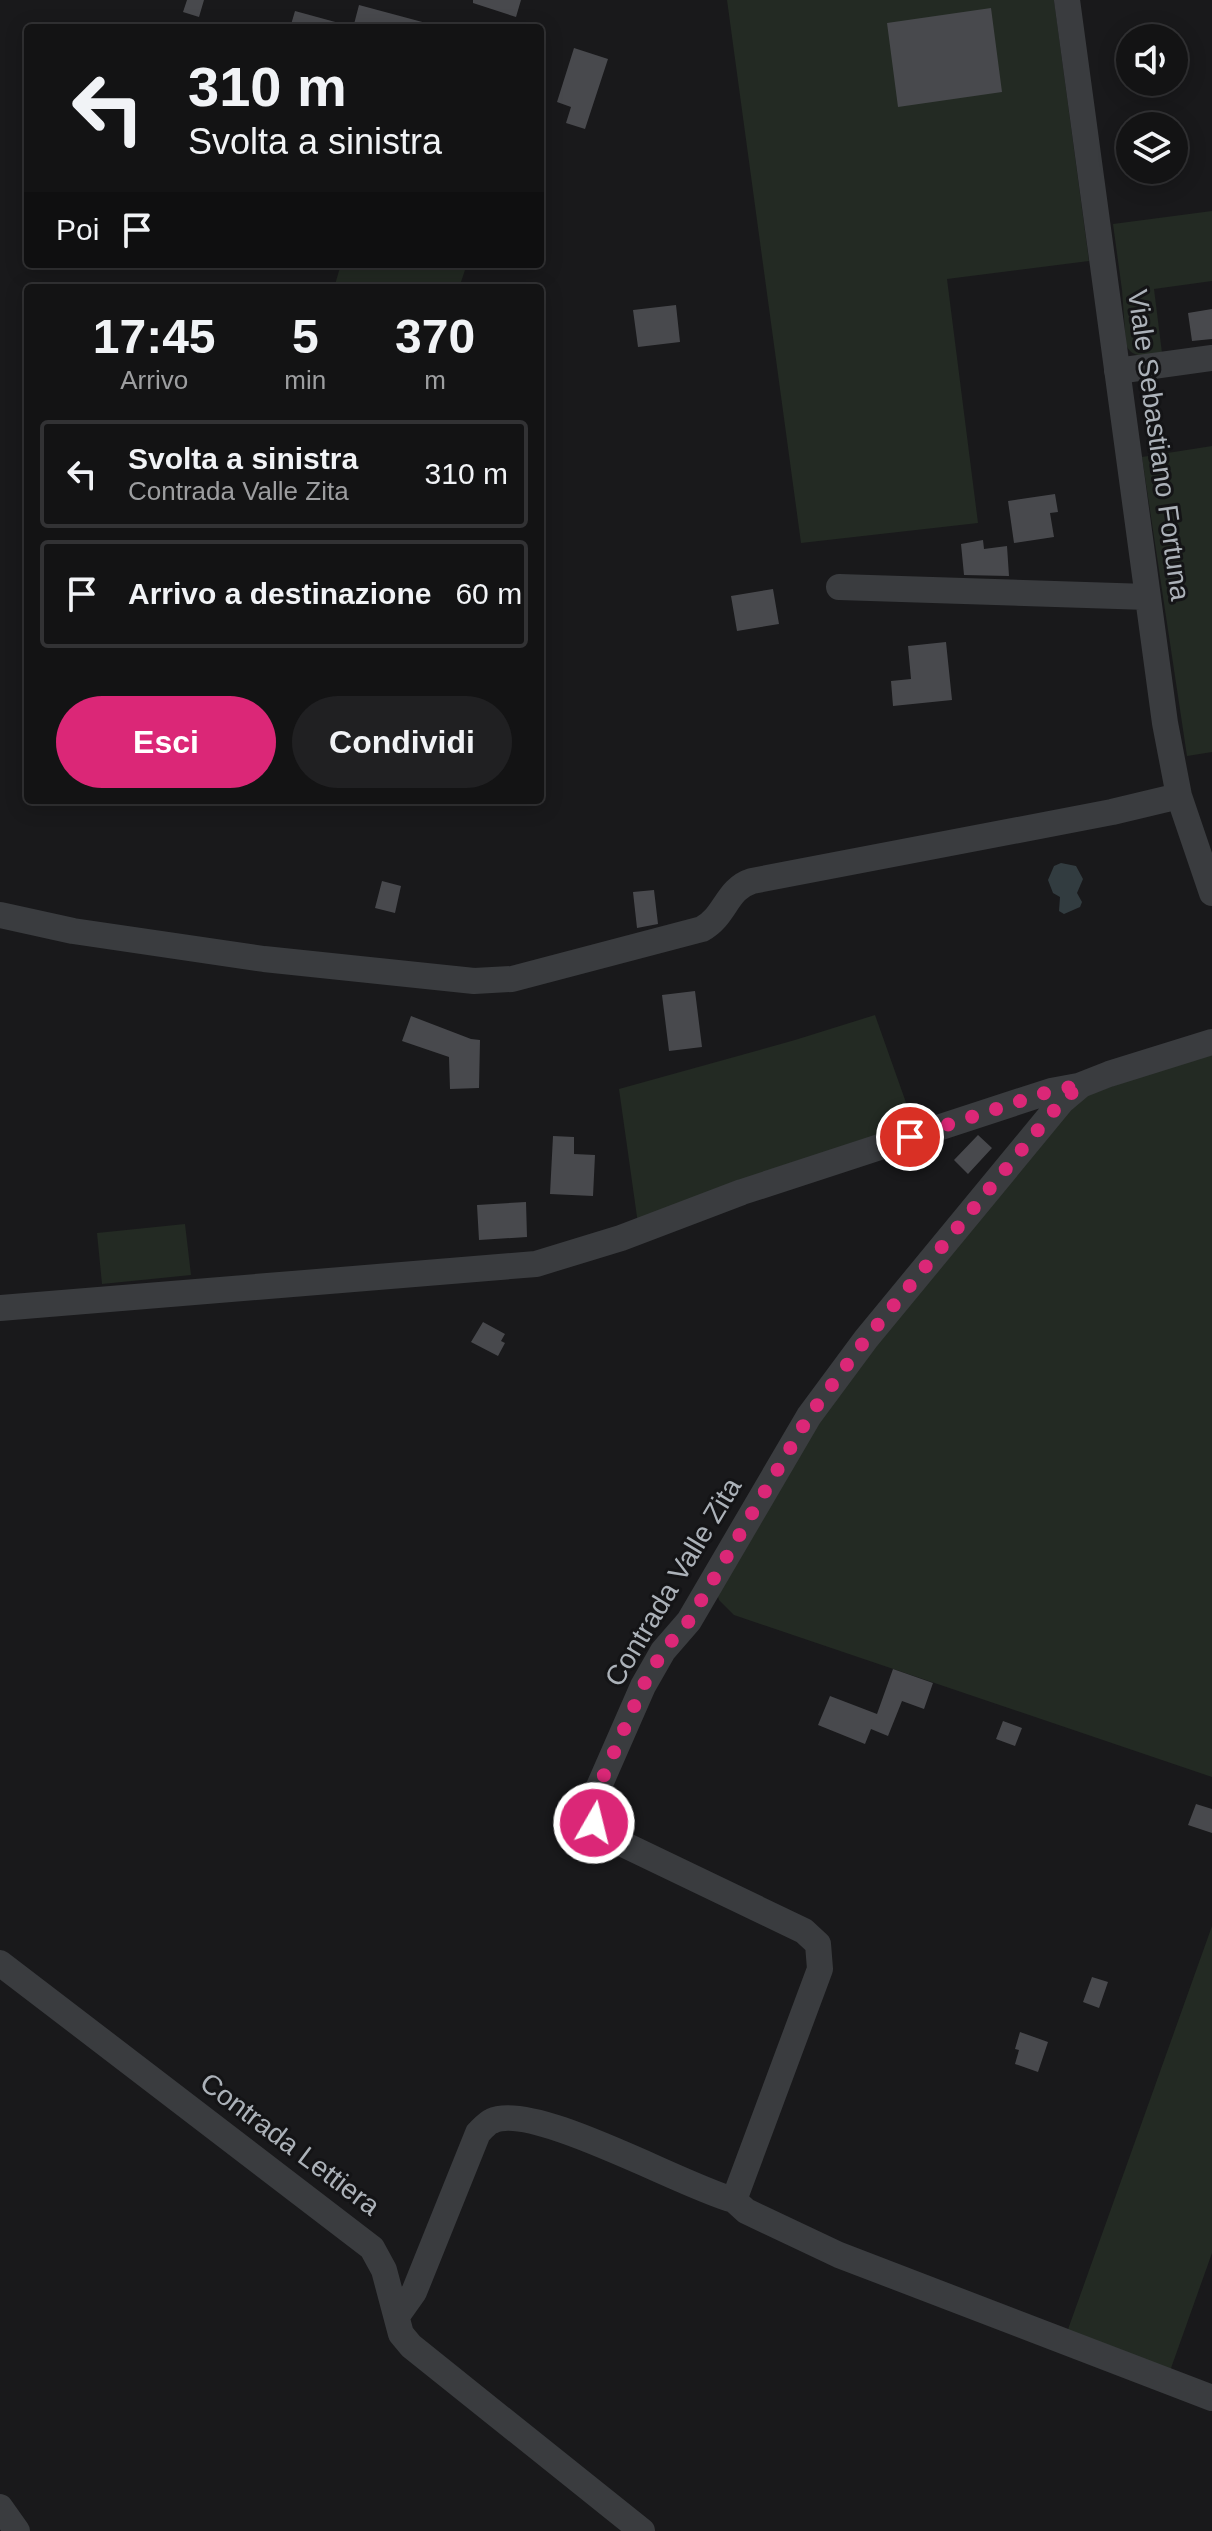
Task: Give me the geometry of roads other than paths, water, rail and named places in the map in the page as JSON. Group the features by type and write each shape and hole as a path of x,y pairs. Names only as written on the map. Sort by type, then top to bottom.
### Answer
{"street":[{"name":"Viale Sebastiano Fortuna","path":"1067,0 1165,723 1179,796 1211,886"},
{"path":"1117,371 1212,358"},
{"path":"839,587 1148,597"},
{"path":"0,915 73,931 264,959 474,981 512,979 702,929 719,917 732,892 752,881 1112,812 1179,796"},
{"name":"Contrada Valle Zita","path":"0,1308 536,1264 621,1238 742,1192 1212,1042"},
{"name":"Contrada Valle Zita","path":"734,2200 820,1969 818,1944 804,1931 602,1834 591,1812 597,1791 643,1686 663,1651 689,1621 809,1416 866,1339 1062,1101 1081,1085"},
{"name":"Contrada Lettiera","path":"0,1963 372,2248 384,2270 401,2334 411,2346 642,2531"},
{"path":"397,2316 414,2292 478,2133 492,2120 510,2118 591,2139 709,2193 734,2200 746,2211 839,2255 1212,2398"},
{"path":"0,2507 17,2531"}]}
